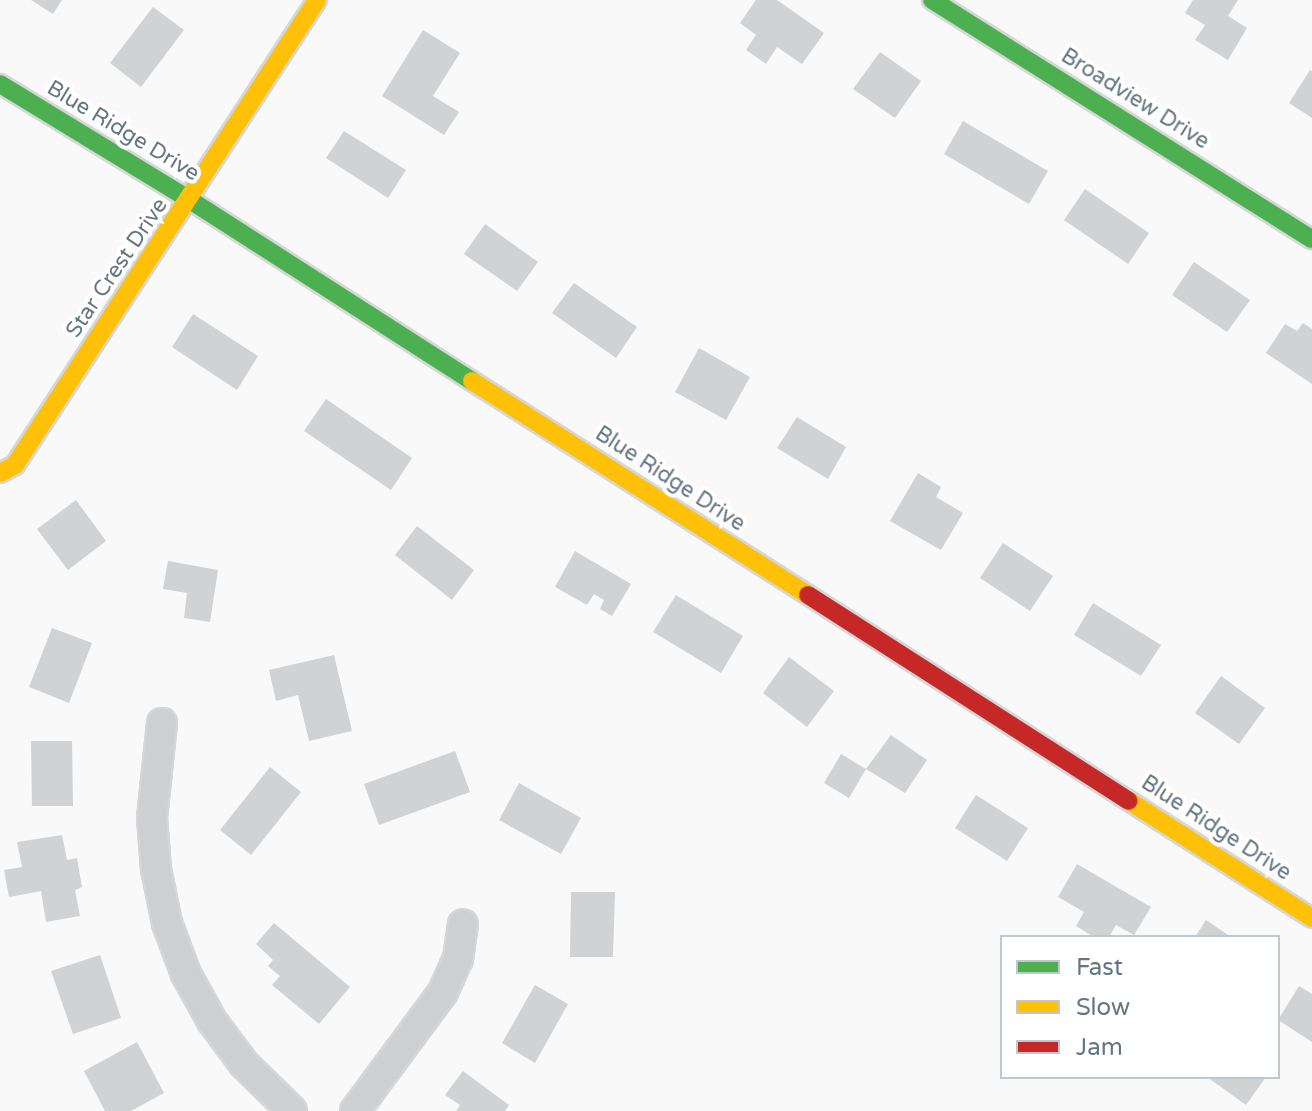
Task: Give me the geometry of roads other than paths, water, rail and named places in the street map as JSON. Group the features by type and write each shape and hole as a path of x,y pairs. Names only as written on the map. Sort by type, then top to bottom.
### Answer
{"street":[{"name":"Star Crest Drive","path":"0,473 15,465 190,200 317,0"},
{"name":"Broadview Drive","path":"932,0 1312,239"},
{"name":"Blue Ridge Drive","path":"0,84 190,200 1312,918"},
{"path":"162,723 152,818 157,881 167,923 186,974 212,1021 244,1064 292,1111"},
{"path":"355,1111 443,992 458,959 463,924"}]}
